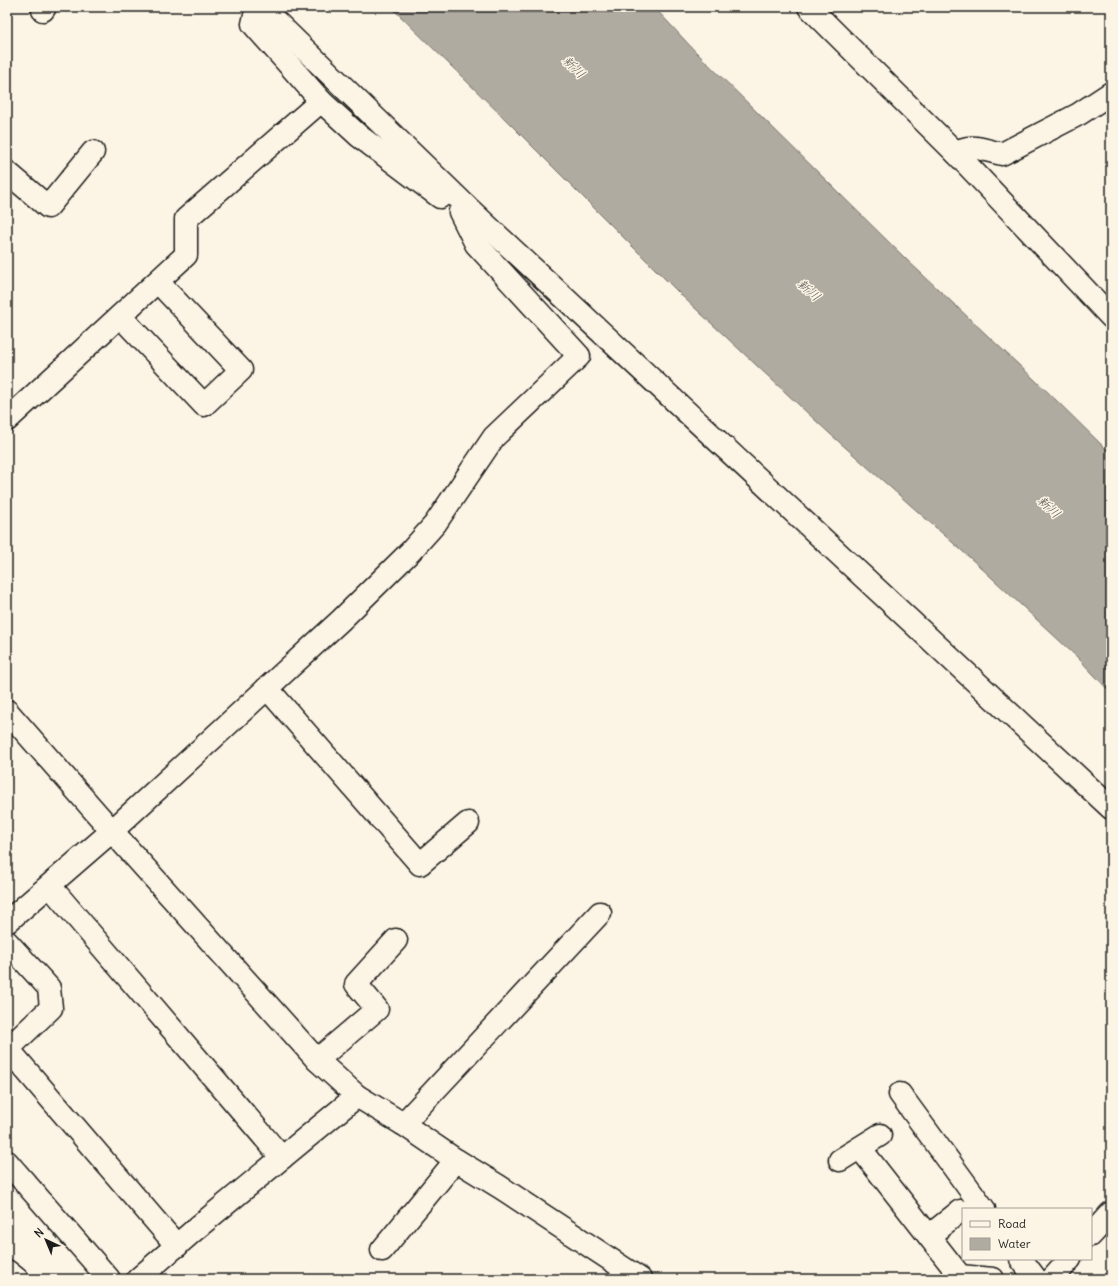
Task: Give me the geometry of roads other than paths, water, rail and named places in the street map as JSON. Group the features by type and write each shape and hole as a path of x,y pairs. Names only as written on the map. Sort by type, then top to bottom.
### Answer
{"street":[{"path":"7,922 112,831 340,620 410,552 435,524 494,437 580,356 476,244 463,209 359,136 321,101 253,24 257,7"},
{"path":"261,7 463,209 1111,808"},
{"path":"809,7 956,153 1111,317"},
{"path":"956,153 962,149 972,147 1002,154 1079,114 1111,93"},
{"path":"7,420 186,255 186,219 321,101"},
{"path":"7,172 48,207 93,152"},
{"path":"120,316 204,405 241,370 158,282"},
{"path":"267,688 420,864 468,823"},
{"path":"7,711 317,1060 358,1096 640,1279"},
{"path":"50,886 282,1158"},
{"path":"403,1124 600,913"},
{"path":"317,1060 377,1009 356,984 396,940"},
{"path":"7,942 49,988 51,1008 8,1050 177,1246"},
{"path":"900,1094 983,1208"},
{"path":"138,1279 198,1227 358,1096"},
{"path":"840,1160 880,1135"},
{"path":"860,1148 960,1276 993,1279"},
{"path":"382,1250 456,1160"},
{"path":"7,1162 109,1279"},
{"path":"929,1236 960,1211"},
{"path":"1092,1234 1111,1213"},
{"path":"1022,1260 1036,1279"},
{"path":"1052,1279 1069,1260"},
{"path":"7,1271 17,1279"}],"water":[{"name":"新川","path":"391,7 654,7 694,50 907,260 1052,396 1111,454 1111,693 1078,658 978,565 829,433 682,296"}]}
